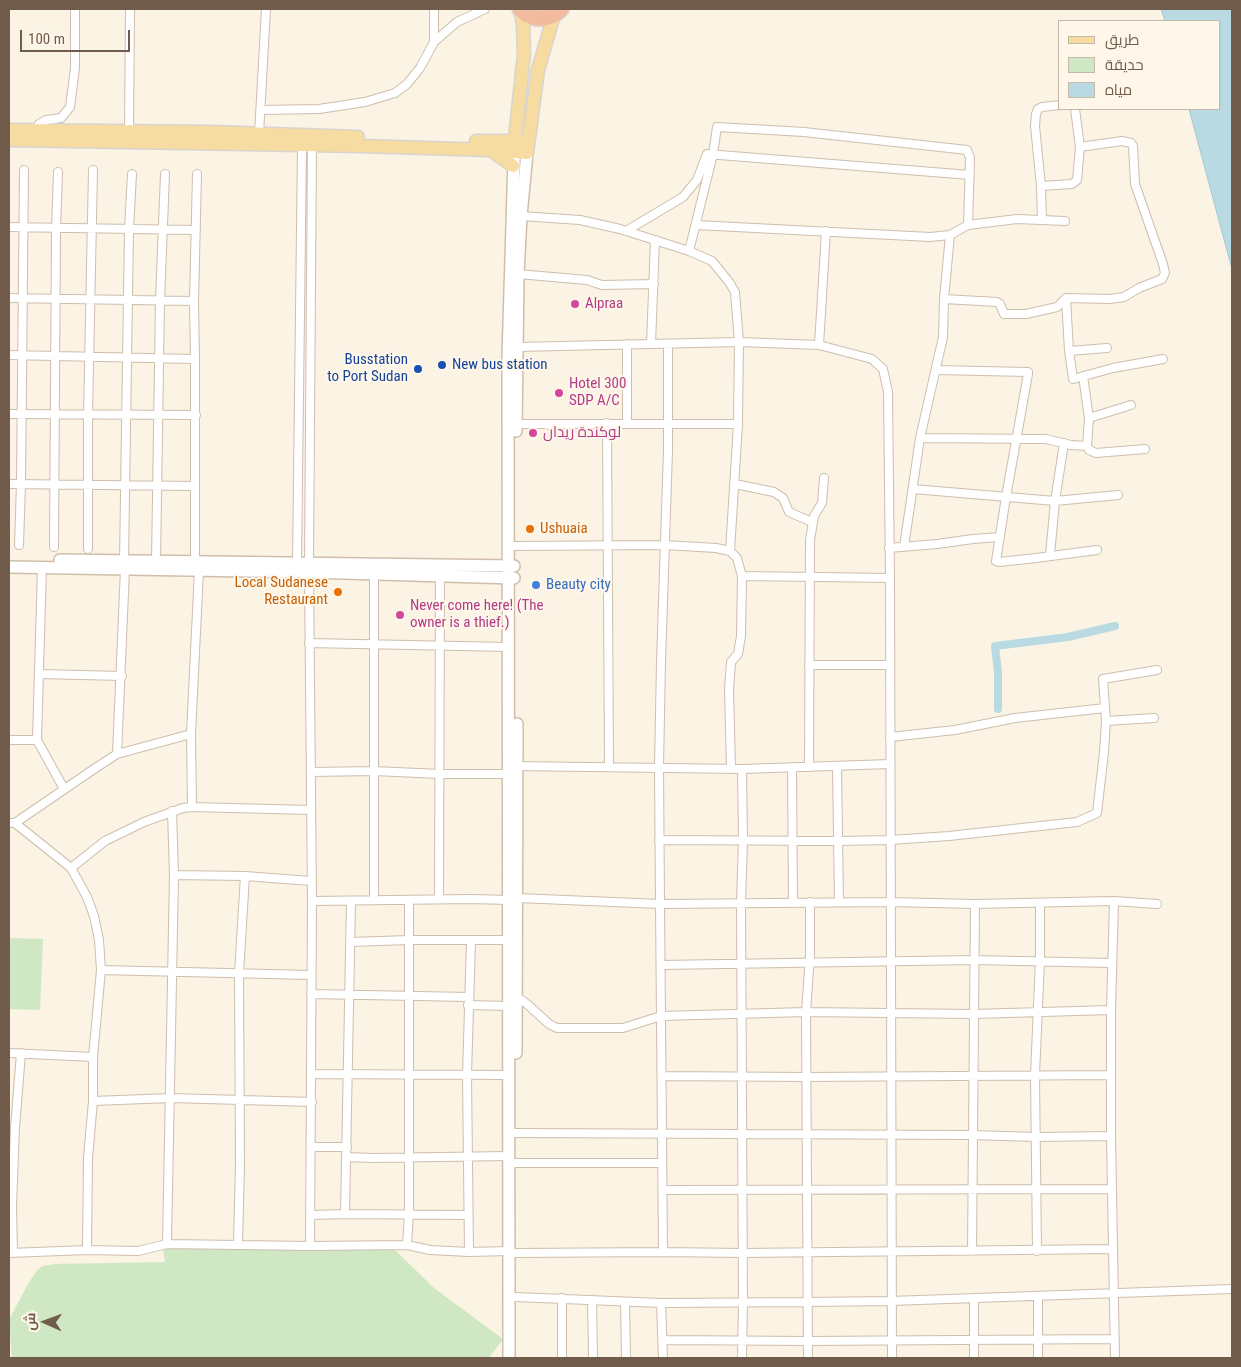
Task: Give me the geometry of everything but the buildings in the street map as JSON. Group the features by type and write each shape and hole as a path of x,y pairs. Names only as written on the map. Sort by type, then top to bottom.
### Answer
{"highway":[{"path":"520,9 527,15 536,18 545,18 557,12"}],"main road":[{"path":"512,769 512,572 508,358 515,140 524,54 523,24 520,9"},
{"path":"512,1160 515,1133 514,899 509,647 515,546 518,274 521,216 538,70 557,12"},
{"path":"9,130 39,135 307,145 488,146 515,140"},
{"path":"9,140 39,135 129,131 259,134 488,146 514,166"},
{"path":"488,146 499,138 515,140 528,147"},
{"path":"9,559 125,565 305,566 512,572"},
{"path":"9,567 125,565 156,562 197,566"},
{"path":"374,569 440,576 512,572"},
{"path":"509,1358 512,1160 508,1076 513,1001 510,940 514,899"},
{"path":"512,1252 516,1358"}],"street":[{"path":"39,135 39,124 61,118 70,107 75,68 75,9"},
{"path":"129,131 130,9"},
{"path":"259,134 266,9"},
{"path":"434,9 434,42"},
{"path":"261,110 319,109 384,98 407,84 420,68 434,42 457,22 485,9"},
{"path":"1042,220 1036,114 1038,109 1042,107 1058,105"},
{"path":"1041,186 1075,183 1077,180 1080,147 1075,110"},
{"path":"689,251 713,154 717,127 804,132 967,150 970,154 968,225"},
{"path":"944,299 997,302 1000,304 1004,314 1026,314 1057,307 1066,298 1110,299 1124,297 1139,288 1162,279 1165,273 1153,232 1135,184 1134,146 1131,142 1122,141 1080,147"},
{"path":"307,145 299,431 309,643 311,772 312,1147 310,1246"},
{"path":"305,566 310,432 307,145"},
{"path":"626,231 683,197 697,180 707,154 970,175"},
{"path":"19,545 24,170"},
{"path":"88,549 88,415 93,170"},
{"path":"54,547 58,172"},
{"path":"118,754 125,565 129,229 132,174"},
{"path":"156,562 160,301 165,174"},
{"path":"192,807 192,734 197,566 194,301 197,174"},
{"path":"521,216 580,220 655,240 712,261 729,282 735,292 739,342 738,424 730,551"},
{"path":"696,225 930,237 950,235 968,225 1017,219 1065,222"},
{"path":"9,227 196,230"},
{"path":"819,345 826,231"},
{"path":"904,547 920,438 943,337 944,299 950,235"},
{"path":"651,344 655,240"},
{"path":"518,274 587,280 602,285 654,284"},
{"path":"9,298 194,301"},
{"path":"1066,298 1072,378 1112,368 1163,359"},
{"path":"517,347 739,342 819,345 872,360 883,369 888,392 890,578 892,1358"},
{"path":"627,344 627,423"},
{"path":"663,1252 659,767 660,662 666,545 669,424 668,344"},
{"path":"1069,351 1107,348"},
{"path":"9,355 127,356 195,359"},
{"path":"936,370 1028,372 996,556 998,562 1097,550"},
{"path":"1083,376 1089,418 1087,446 1091,452 1145,449"},
{"path":"1089,418 1130,405"},
{"path":"9,414 196,415"},
{"path":"607,423 609,767"},
{"path":"516,424 738,424"},
{"path":"299,431 310,432"},
{"path":"920,438 1046,439 1087,446"},
{"path":"1050,555 1055,501 1064,443"},
{"path":"808,767 809,577 812,522 822,503 824,478"},
{"path":"9,484 195,486"},
{"path":"735,484 774,492 783,498 789,512 812,522"},
{"path":"913,489 1055,501 1118,494"},
{"path":"889,548 1000,537"},
{"path":"515,546 666,545 716,548 730,551 739,560 742,576 741,641 738,654 731,662 729,689 731,768"},
{"path":"42,567 37,740 64,789"},
{"path":"374,569 374,900"},
{"path":"439,899 440,576"},
{"path":"742,576 890,578"},
{"path":"309,643 509,647"},
{"path":"809,665 890,665"},
{"path":"659,840 890,840 949,836 1077,822 1089,818 1097,813 1098,808 1106,721 1104,679 1157,670"},
{"path":"39,674 122,676"},
{"path":"890,737 955,730 1015,718 1105,708"},
{"path":"1106,721 1154,718"},
{"path":"87,1250 88,1158 93,1101 93,1057 101,970 99,940 94,916 87,897 71,868 12,823 118,754 192,734"},
{"path":"9,740 37,740"},
{"path":"311,772 374,771 440,774 512,769 609,767 742,769 890,764"},
{"path":"792,767 793,903"},
{"path":"837,767 839,902"},
{"path":"742,769 742,1358"},
{"path":"71,868 105,841 172,811 192,807 311,810"},
{"path":"167,1244 173,972 174,876 172,811"},
{"path":"174,876 244,876 311,881"},
{"path":"238,1244 239,973 244,876"},
{"path":"312,902 514,899 660,904 741,902 1040,904 1114,901 1157,904"},
{"path":"407,1245 409,1214 409,900"},
{"path":"345,1214 350,901"},
{"path":"1114,901 1111,963 1111,1136 1115,1358"},
{"path":"808,1358 806,1302 806,1012 810,902"},
{"path":"972,1251 975,904"},
{"path":"1036,1250 1035,1075 1040,960 1040,904"},
{"path":"350,942 510,940"},
{"path":"469,1252 467,1075 471,941"},
{"path":"661,965 742,962 974,960 1111,963"},
{"path":"101,970 311,975"},
{"path":"311,994 408,996 468,1001 513,1001 527,1004 549,1024 557,1028 623,1028 661,1016 806,1012 973,1014 1111,1010"},
{"path":"9,1054 93,1057"},
{"path":"21,1054 12,1128 11,1253 87,1250 138,1251 167,1244 407,1245 430,1250 469,1252 742,1253 1113,1249"},
{"path":"312,1074 508,1076"},
{"path":"662,1076 806,1078 1111,1075"},
{"path":"93,1101 170,1098 312,1102"},
{"path":"515,1133 1111,1136"},
{"path":"312,1147 347,1147"},
{"path":"347,1157 467,1157 512,1160 662,1163"},
{"path":"663,1190 1112,1189"},
{"path":"311,1216 345,1214 468,1215"},
{"path":"515,1297 661,1303 806,1302 1038,1297 1232,1289"},
{"path":"1038,1297 1038,1358"},
{"path":"562,1298 562,1358"},
{"path":"974,1298 974,1358"},
{"path":"592,1300 593,1358"},
{"path":"625,1302 626,1358"},
{"path":"661,1303 663,1358"},
{"path":"663,1340 1115,1339"}],"green space":[{"path":"9,938 43,939 40,1010 9,1009"},
{"path":"163,1248 395,1250 434,1288 503,1339 489,1358 12,1358 9,1320 37,1270 43,1266 56,1264 165,1262"}],"water":[{"path":"1161,9 1232,9 1232,269 1189,110 1221,110 1221,20 1165,20"}],"waterway":[{"path":"998,709 998,673 995,646 1068,637 1115,626"}],"place":[{"name":"Alpraa","path":"575,304"},
{"name":"New bus station","path":"442,365"},
{"name":"Busstation to Port Sudan","path":"418,369"},
{"name":"Hotel 300 SDP A/C","path":"559,393"},
{"name":"لوكندة ريدان","path":"533,433"},
{"name":"Ushuaia","path":"530,529"},
{"name":"Beauty city","path":"536,585"},
{"name":"Local Sudanese Restaurant","path":"338,592"},
{"name":"Never come here! (The owner is a thief.)","path":"400,615"}]}
